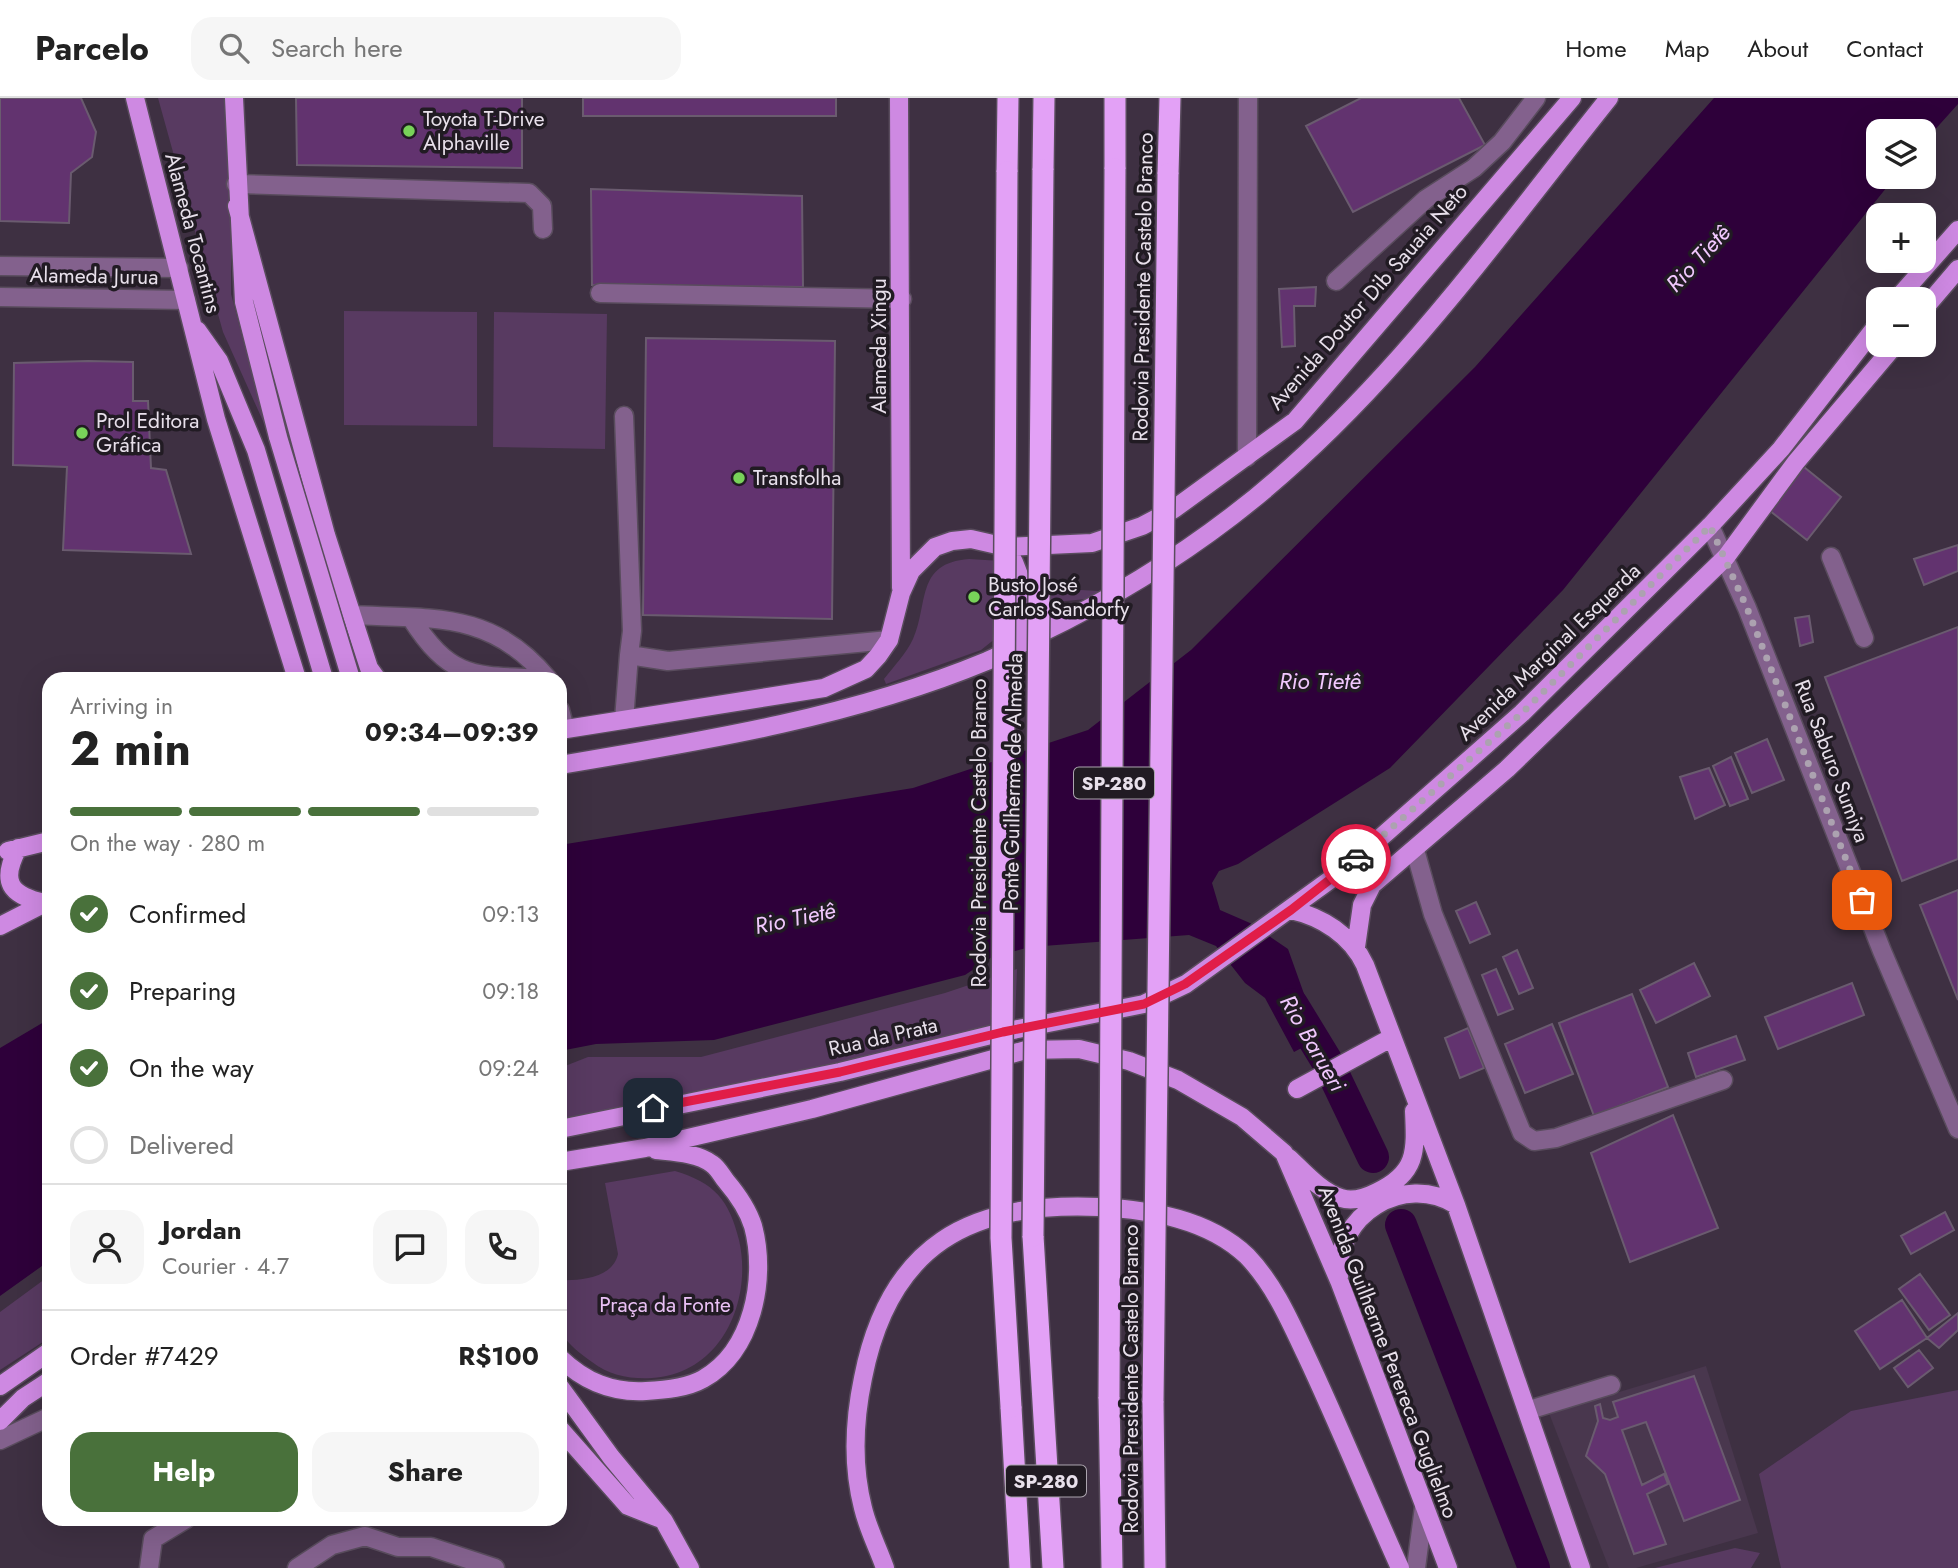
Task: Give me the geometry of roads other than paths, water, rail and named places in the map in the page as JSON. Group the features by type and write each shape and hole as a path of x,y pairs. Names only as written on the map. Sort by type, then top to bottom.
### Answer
{"highway":[{"name":"Rodovia Presidente Castelo Branco","path":"1007,98 1001,1238 1020,1568"},
{"name":"Ponte Guilherme de Almeida","path":"1044,98 1033,1236 1054,1568"},
{"name":"Rodovia Presidente Castelo Branco","path":"1112,1568 1109,1398 1115,98"},
{"name":"Rodovia Presidente Castelo Branco","path":"1155,1568 1153,1401 1170,98"}],"main road":[{"name":"Alameda Tocantins","path":"135,98 192,325 219,361 256,450 322,672"},
{"name":"Alameda Tocantins","path":"234,98 237,206 244,302 278,438 348,672"},
{"name":"Alameda Xingu","path":"899,98 902,299 901,593"},
{"name":"Avenida Doutor Dib Sauaia Neto","path":"567,729 824,688 866,669 889,640 901,593 911,570 935,547 952,541 971,539 1006,547 1092,543 1116,536 1174,509 1295,421 1572,98"},
{"path":"567,764 808,717 891,695 968,668 1015,646 1121,591 1184,551 1234,514 1331,429 1392,365 1609,98"},
{"path":"237,206 350,615 373,672"},
{"path":"1908,287 1958,230"},
{"path":"1936,295 1958,269"},
{"path":"192,325 216,419 295,672"},
{"name":"Avenida Marginal Esquerda","path":"1209,968 1286,913 1391,831 1484,749 1710,526 1781,449 1866,339"},
{"path":"1581,1568 1529,1410 1456,1205 1356,947 1362,905 1373,885 1507,769 1726,557 1796,462 1885,357"},
{"path":"1006,547 1020,571 1023,586 1022,617 1015,646"},
{"path":"0,853 42,843"},
{"path":"18,848 4,867 4,878 9,889 19,897 42,901"},
{"path":"0,926 42,905"},
{"path":"1286,913 1314,915 1356,947"},
{"name":"Rua da Prata","path":"567,1128 840,1072 1003,1032 1144,1004 1185,984 1209,968"},
{"path":"1297,1089 1391,1038"},
{"name":"Avenida Guilherme Perereca Guglielmo","path":"646,1148 812,1109 1026,1050 1079,1049 1129,1061 1207,1096 1249,1122 1315,1182 1343,1199 1364,1198 1399,1181 1407,1171 1416,1139 1412,1090"},
{"path":"567,1161 646,1148 684,1153 712,1163 736,1193 752,1223 759,1265 752,1312 740,1340 723,1364 704,1379 685,1386 629,1392 605,1388 578,1374 567,1364"},
{"name":"Avenida Guilherme Perereca Guglielmo","path":"1284,1153 1340,1283 1448,1568"},
{"name":"Avenida Guilherme Perereca Guglielmo","path":"1340,1283 1338,1258 1346,1235 1360,1216 1399,1195 1422,1191 1442,1196 1456,1205"},
{"path":"885,1568 863,1509 856,1464 855,1419 867,1355 883,1309 903,1276 929,1248 993,1215 1044,1207 1128,1209 1177,1218 1212,1230 1247,1256 1278,1297 1400,1568"},
{"path":"0,1386 42,1357"},
{"path":"0,1421 23,1398 42,1386"},
{"path":"567,1397 611,1457 664,1521 690,1568"},
{"path":"567,1438 596,1474 628,1506 664,1521"}],"street":[{"path":"1247,457 1248,98"},
{"path":"1336,281 1426,199 1474,168 1502,142 1536,98"},
{"path":"236,184 529,193 542,206 543,229"},
{"name":"Alameda Jurua","path":"0,266 179,268"},
{"path":"600,293 902,299"},
{"name":"Alameda Jurua","path":"0,297 186,300"},
{"path":"624,416 632,631 624,720"},
{"name":"Rua Saburo Sumiya","path":"1710,526 1726,557 1882,951 1958,1129"},
{"path":"1831,557 1864,638"},
{"path":"350,615 468,622 487,628 543,672"},
{"path":"411,618 430,649 452,665 467,672"},
{"path":"629,655 668,661 889,640"},
{"path":"1415,850 1433,914 1522,1133 1534,1141 1556,1138 1723,1080"},
{"path":"1529,1410 1611,1385"},
{"path":"0,1440 42,1420"},
{"path":"1416,1568 1424,1507"},
{"path":"149,1568 153,1539 174,1526"},
{"path":"297,1568 332,1545 365,1536 398,1547 431,1547 495,1568"}],"water":[{"name":"Rio Tietê","path":"1714,98 1958,98 1958,104 1936,129 1936,119 1866,119 1866,189 1885,189 1874,203 1866,203 1866,213 1563,590 1390,768 1238,864 1219,871 1212,883 1220,910 1250,923 1288,949 1308,1005 1328,1034 1294,1052 1265,998 1245,983 1216,946 1189,935 1030,947 992,957 965,975 714,1040 596,1044 567,1050 567,844 913,788 1088,730 1191,650 1475,367"},
{"path":"42,1023 42,1266 0,1296 0,1048"}],"waterway":[{"name":"Rio Barueri","path":"1292,1004 1328,1063 1373,1157"},
{"name":"Rio Barueri","path":"1401,1225 1534,1568"}],"place":[{"name":"Toyota T-Drive Alphaville","path":"409,131"},
{"name":"Prol Editora Gráfica","path":"82,433"},
{"name":"Transfolha","path":"739,478"},
{"name":"Busto José Carlos Sandorfy","path":"974,597"}],"park label":[{"name":"Praça da Fonte","path":"665,1305"}]}
